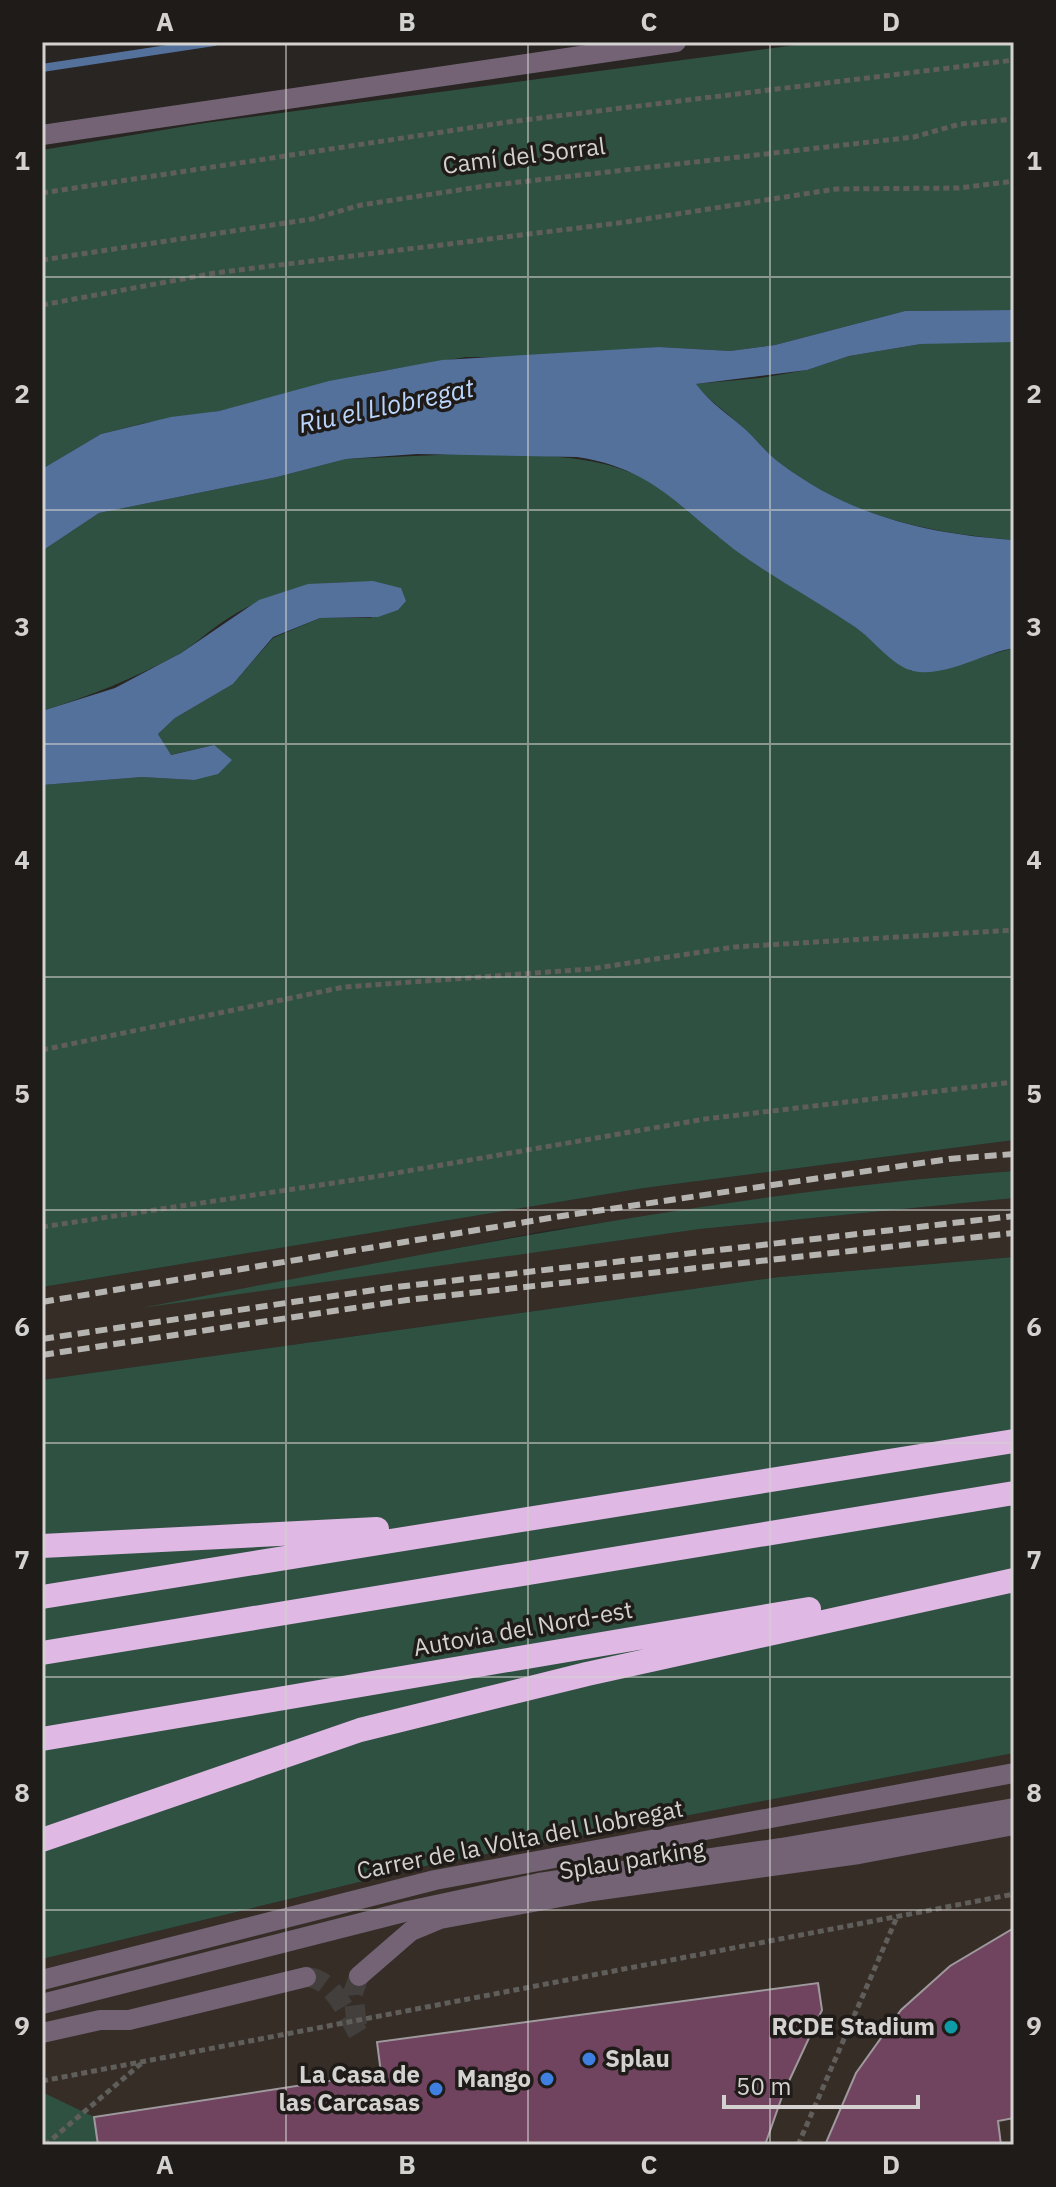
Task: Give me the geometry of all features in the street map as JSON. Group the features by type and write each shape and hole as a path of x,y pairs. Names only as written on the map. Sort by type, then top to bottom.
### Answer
{"highway":[{"path":"42,1597 1014,1441"},
{"path":"42,1653 1014,1493"},
{"path":"42,1546 499,1523"},
{"path":"42,1840 360,1730 587,1674 1014,1577"},
{"name":"Autovia del Nord-est","path":"42,1739 1014,1577"}],"street":[{"path":"42,135 676,42"},
{"name":"Carrer de la Volta del Llobregat","path":"42,1980 435,1880 1014,1773"},
{"name":"Carrer de la Volta del Llobregat","path":"42,2004 408,1911 553,1881 781,1848 1014,1808"},
{"name":"Splau parking","path":"408,1911 368,1953 359,1976 411,1931 440,1919 593,1891 859,1854 1014,1825"},
{"path":"42,2045 102,2031 129,2020 306,1977"},
{"path":"42,2033 100,2020 129,2020"}],"path":[{"name":"Camí del Sorral","path":"42,193 508,122 1014,60"},
{"name":"Camí del Sorral","path":"42,260 312,219 361,205 485,186 914,137 960,124 1014,119"},
{"path":"42,305 215,273 626,222 836,189 959,188 1014,181"},
{"path":"42,1050 344,987 590,969 734,947 1014,930"},
{"path":"42,1227 373,1177 705,1119 1014,1082"},
{"path":"42,2081 1014,1894"},
{"path":"798,2145 897,1917"},
{"path":"45,2145 144,2062"}],"shaded area":[{"path":"1014,1140 1014,1171 938,1177 550,1230 165,1304 700,1229 1014,1198 1014,1257 779,1277 42,1380 42,1287 644,1188"},
{"path":"1014,1753 1014,2145 42,2145 42,1959 434,1864"}],"green space":[{"path":"819,42 1014,42 1014,310 905,311 775,345 730,351 659,347 539,357 466,357 376,372 219,411 101,434 42,469 42,150 205,123"},
{"path":"1014,342 1014,540 921,527 833,497 775,459 695,384 760,378 807,370 849,356 921,344"},
{"path":"483,453 581,460 637,475 663,489 716,535 857,628 911,671 932,671 1014,648 1014,1140 644,1188 42,1287 42,785 142,777 194,780 214,745 170,755 158,734 175,718 233,684 273,638 320,618 371,618 401,588 331,583 286,592 242,610 183,651 144,672 42,711 42,551 99,513 277,477 346,459"},
{"path":"1014,1171 1014,1198 700,1229 141,1308 576,1227 794,1194"},
{"path":"1014,1257 1014,1753 434,1864 42,1959 42,1380 779,1277"},
{"path":"42,2092 94,2117 98,2145 42,2145"}],"water":[{"name":"Riu el Llobregat","path":"1014,310 1014,342 921,344 849,356 807,370 696,384 775,459 834,497 920,527 1014,540 1014,648 951,668 925,672 905,668 855,627 742,555 649,482 605,463 577,457 417,454 346,459 277,477 99,513 42,551 42,469 101,434 171,417 219,411 329,381 442,360 659,347 730,351 775,345 905,311"},
{"path":"373,581 401,588 406,601 398,610 378,617 320,618 273,637 233,684 175,718 158,734 171,755 214,745 232,760 218,774 194,780 142,777 42,785 42,711 115,688 181,653 259,600 308,584"}],"building":[{"name":"RCDE Stadium","path":"1014,1928 1014,2118 998,2121 1001,2145 825,2145 856,2073 901,2010 950,1966"},
{"name":"Splau","path":"818,1983 822,2010 783,2094 765,2145 98,2145 94,2117 381,2073 377,2042"}],"waterway":[{"path":"42,68 214,42"}],"tunnel":[{"path":"357,2025 353,1993 359,1976"},
{"path":"306,1977 324,1983 331,1990 358,2033"}],"railway":[{"path":"42,1302 562,1216 949,1159 1014,1154"},
{"path":"42,1339 388,1288 1014,1216"},
{"path":"42,1355 407,1300 1014,1233"}],"place":[{"name":"RCDE Stadium","path":"951,2027"},
{"name":"Splau","path":"589,2059"},
{"name":"Mango","path":"547,2079"},
{"name":"La Casa de las Carcasas","path":"436,2089"}]}
